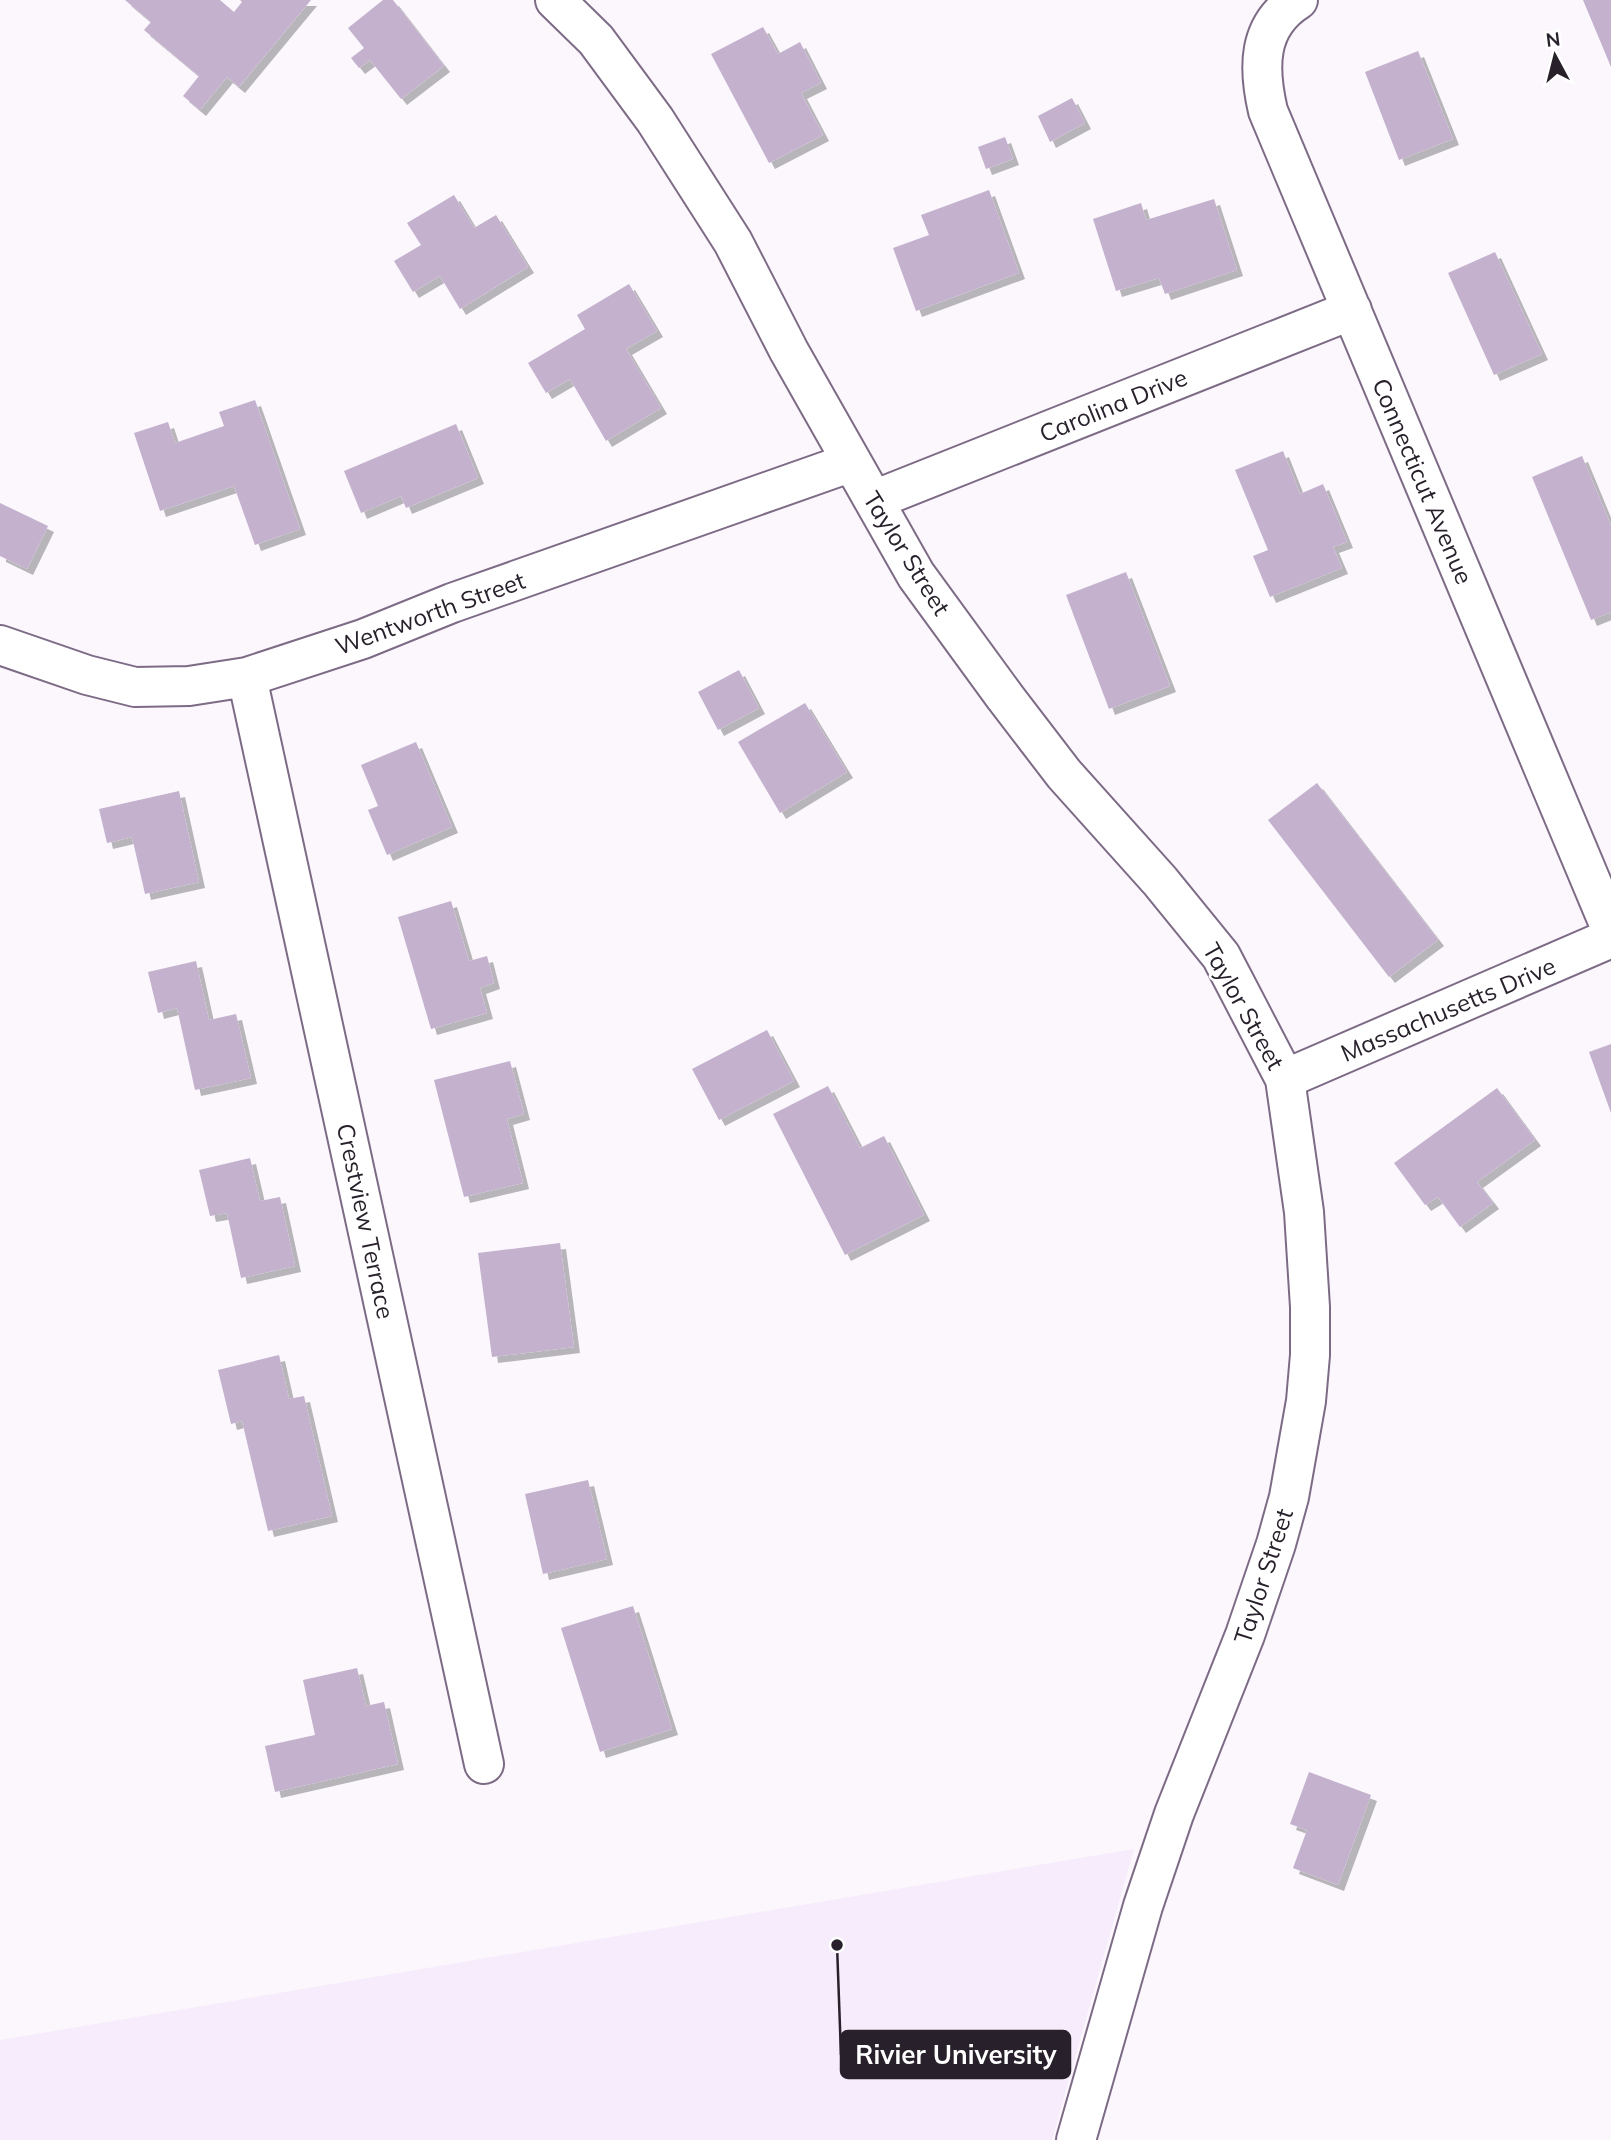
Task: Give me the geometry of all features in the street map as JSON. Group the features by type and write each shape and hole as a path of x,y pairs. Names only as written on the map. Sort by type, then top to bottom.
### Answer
{"street":[{"name":"Taylor Street","path":"555,0 596,40 655,120 733,242 789,351 916,575 1064,774 1160,881 1221,956 1286,1079 1304,1212 1310,1307 1306,1401 1289,1497 1245,1635 1174,1814 1143,1906 1076,2140"},
{"name":"Connecticut Avenue","path":"1298,0 1286,8 1270,28 1262,55 1262,84 1268,111 1611,929"},
{"name":"Carolina Drive","path":"874,500 1352,310"},
{"name":"Wentworth Street","path":"0,645 87,675 135,687 189,687 247,677 363,639 452,603 852,462"},
{"name":"Crestview Terrace","path":"247,677 484,1764"},
{"name":"Massachusetts Drive","path":"1286,1079 1611,938"}],"shaded area":[{"path":"1134,1849 1052,2140 0,2140 0,2040"}],"building":[{"path":"125,0 220,0 234,12 242,2 240,0 311,0 239,87 227,77 200,110 183,96 199,76 144,30 151,22"},
{"path":"383,0 393,0 444,66 401,99 370,60 359,68 351,58 364,48 348,28"},
{"path":"1583,0 1611,0 1611,67"},
{"path":"763,27 778,54 800,42 821,83 801,93 823,135 769,163 711,54"},
{"path":"1418,51 1453,139 1399,160 1365,72"},
{"path":"1072,98 1085,123 1050,142 1038,116"},
{"path":"1005,137 1013,159 986,169 978,147"},
{"path":"989,190 1019,273 916,311 893,248 929,235 921,215"},
{"path":"454,195 474,228 496,215 528,267 460,309 440,276 413,292 394,261 421,245 407,223"},
{"path":"1214,199 1237,270 1165,294 1159,278 1116,291 1093,219 1141,203 1146,220"},
{"path":"1495,252 1542,354 1494,375 1448,273"},
{"path":"629,284 657,331 626,349 661,408 606,441 570,379 546,393 528,363 585,329 577,315"},
{"path":"255,400 300,529 255,545 234,486 160,511 134,433 168,422 175,443 224,426 219,412"},
{"path":"456,424 478,478 406,508 401,496 361,513 344,471"},
{"path":"1283,451 1300,494 1323,484 1347,542 1333,547 1342,568 1270,597 1253,556 1268,550 1235,470"},
{"path":"1582,456 1611,526 1611,612 1591,620 1532,477"},
{"path":"0,503 48,526 27,569 0,556"},
{"path":"1126,572 1170,686 1109,709 1066,595"},
{"path":"739,670 759,708 718,730 698,692"},
{"path":"805,703 847,772 780,813 738,742"},
{"path":"416,742 452,827 387,855 368,810 378,806 361,765"},
{"path":"1317,783 1438,940 1389,977 1268,820"},
{"path":"179,791 199,882 145,894 132,837 107,843 99,809"},
{"path":"451,901 469,961 487,956 494,983 480,988 487,1013 431,1029 398,917"},
{"path":"196,961 209,1020 236,1014 251,1078 195,1090 177,1008 158,1013 148,972"},
{"path":"767,1030 794,1081 719,1120 692,1069"},
{"path":"1611,1044 1611,1113 1589,1052"},
{"path":"510,1061 524,1114 507,1119 523,1183 464,1197 434,1080"},
{"path":"828,1086 860,1148 884,1136 924,1215 845,1255 773,1114"},
{"path":"1497,1088 1535,1140 1477,1182 1493,1203 1460,1227 1438,1197 1425,1205 1394,1163"},
{"path":"250,1158 260,1201 280,1197 295,1266 241,1278 227,1213 210,1216 199,1170"},
{"path":"560,1243 574,1347 492,1357 478,1253"},
{"path":"279,1355 289,1399 304,1396 332,1516 268,1531 242,1421 231,1424 218,1370"},
{"path":"588,1480 607,1559 543,1574 525,1494"},
{"path":"633,1606 672,1729 600,1752 561,1628"},
{"path":"357,1668 366,1706 384,1702 398,1764 275,1792 265,1746 315,1735 303,1680"},
{"path":"1309,1772 1371,1795 1338,1885 1293,1868 1307,1830 1290,1824"}],"place":[{"name":"Rivier University","path":"837,1945"}]}
